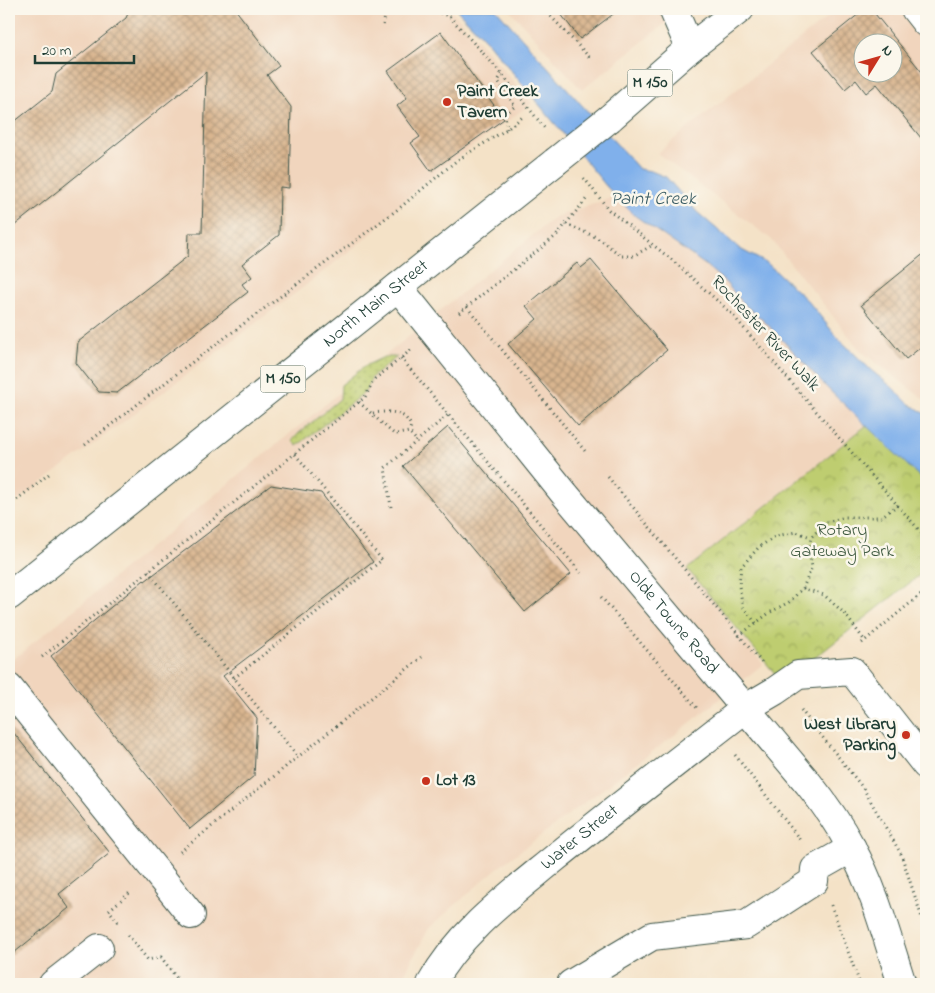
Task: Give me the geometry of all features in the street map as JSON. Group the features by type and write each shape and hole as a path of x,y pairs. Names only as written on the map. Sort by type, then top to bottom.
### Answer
{"street":[{"path":"673,9 690,48"},
{"name":"North Main Street","path":"9,596 398,287 567,167 610,118 690,48 740,9"},
{"path":"915,9 926,23"},
{"name":"Olde Towne Road","path":"398,287 563,492 746,708 831,813 852,848 868,881 902,984"},
{"name":"Water Street","path":"431,984 455,948 486,916 585,833 746,708 798,675 852,671 926,764"},
{"path":"9,688 192,915"},
{"path":"570,984 652,936 746,925 814,881 815,869 852,848"},
{"path":"54,984 99,948"}],"path":[{"path":"383,25 387,9"},
{"path":"430,9 450,17 502,74 549,134"},
{"path":"544,9 592,60"},
{"path":"502,74 498,81 515,106 505,114 507,129"},
{"path":"85,445 183,369 402,206 456,161 524,116"},
{"name":"Rochester River Walk","path":"567,167 608,210 672,260 730,312 926,538"},
{"path":"566,224 596,237 622,256 632,256 653,245"},
{"path":"467,307 585,451"},
{"path":"401,358 581,573"},
{"path":"359,402 394,433 409,432"},
{"path":"372,413 390,411 404,415 411,426 409,432"},
{"path":"391,507 385,468 448,415"},
{"path":"409,432 416,442"},
{"path":"42,657 306,445"},
{"path":"234,678 382,560 295,454"},
{"path":"9,506 49,474"},
{"path":"739,636 769,613 789,602 803,588 812,567 809,551 811,536 827,522 845,517 881,517 898,505"},
{"path":"756,623 743,606 739,586 741,567 759,548 776,536 796,532 811,536"},
{"path":"148,571 298,757"},
{"path":"803,588 824,595 844,613 871,648"},
{"path":"857,646 926,590"},
{"path":"601,597 699,711"},
{"path":"120,924 108,910 422,657"},
{"path":"732,750 803,843"},
{"path":"831,902 860,984"},
{"path":"125,932 148,960 161,957 181,984"}],"shaded area":[{"path":"9,9 446,9 454,13 532,103 422,183 371,234 301,289 9,507"},
{"path":"509,9 683,9 582,90"},
{"path":"838,9 926,9 926,401 861,351 771,239 657,153"},
{"path":"616,196 634,215 704,264 725,282 745,305 764,321 823,384 867,425 688,569 763,664 681,730 495,870 429,928 399,984 9,984 9,663 555,217"}],"green space":[{"path":"384,357 397,357 372,377 365,392 297,446 292,441 340,399 341,385 365,366"},
{"name":"Rotary Gateway Park","path":"867,425 926,483 926,570 783,683 687,569"}],"water":[{"name":"Paint Creek","path":"456,9 496,9 639,169 666,177 697,212 740,249 768,264 808,301 837,337 872,371 908,403 926,414 926,483 823,384 764,321 745,305 725,282 704,264 634,215 607,187 486,40"}],"building":[{"path":"130,9 235,9 279,66 267,75 291,107 289,188 280,187 279,235 242,264 252,277 242,284 248,292 117,393 99,392 76,363 78,342 188,256 189,233 202,233 206,72 9,230 9,126 52,92 56,74 126,18"},
{"path":"557,9 620,9 580,39"},
{"path":"865,9 871,9 890,32 852,32 852,82 854,82 845,89 813,51"},
{"name":"Paint Creek Tavern","path":"441,32 504,119 431,171 411,143 420,137 397,106 407,98 388,71"},
{"path":"902,47 926,77 926,144 877,84 866,93 858,82 902,82"},
{"path":"926,252 926,343 906,359 861,305"},
{"path":"591,260 667,350 578,426 508,344 537,319 526,306 577,263 581,268"},
{"path":"448,427 571,574 525,612 403,466"},
{"path":"271,485 321,493 373,562 223,676 257,718 254,776 190,829 51,656 144,580"},
{"path":"9,727 110,853 59,894 69,908 9,957"}],"place":[{"name":"Paint Creek Tavern","path":"447,102"},
{"name":"West Library Parking","path":"906,735"},
{"name":"Lot 13","path":"426,781"}]}
